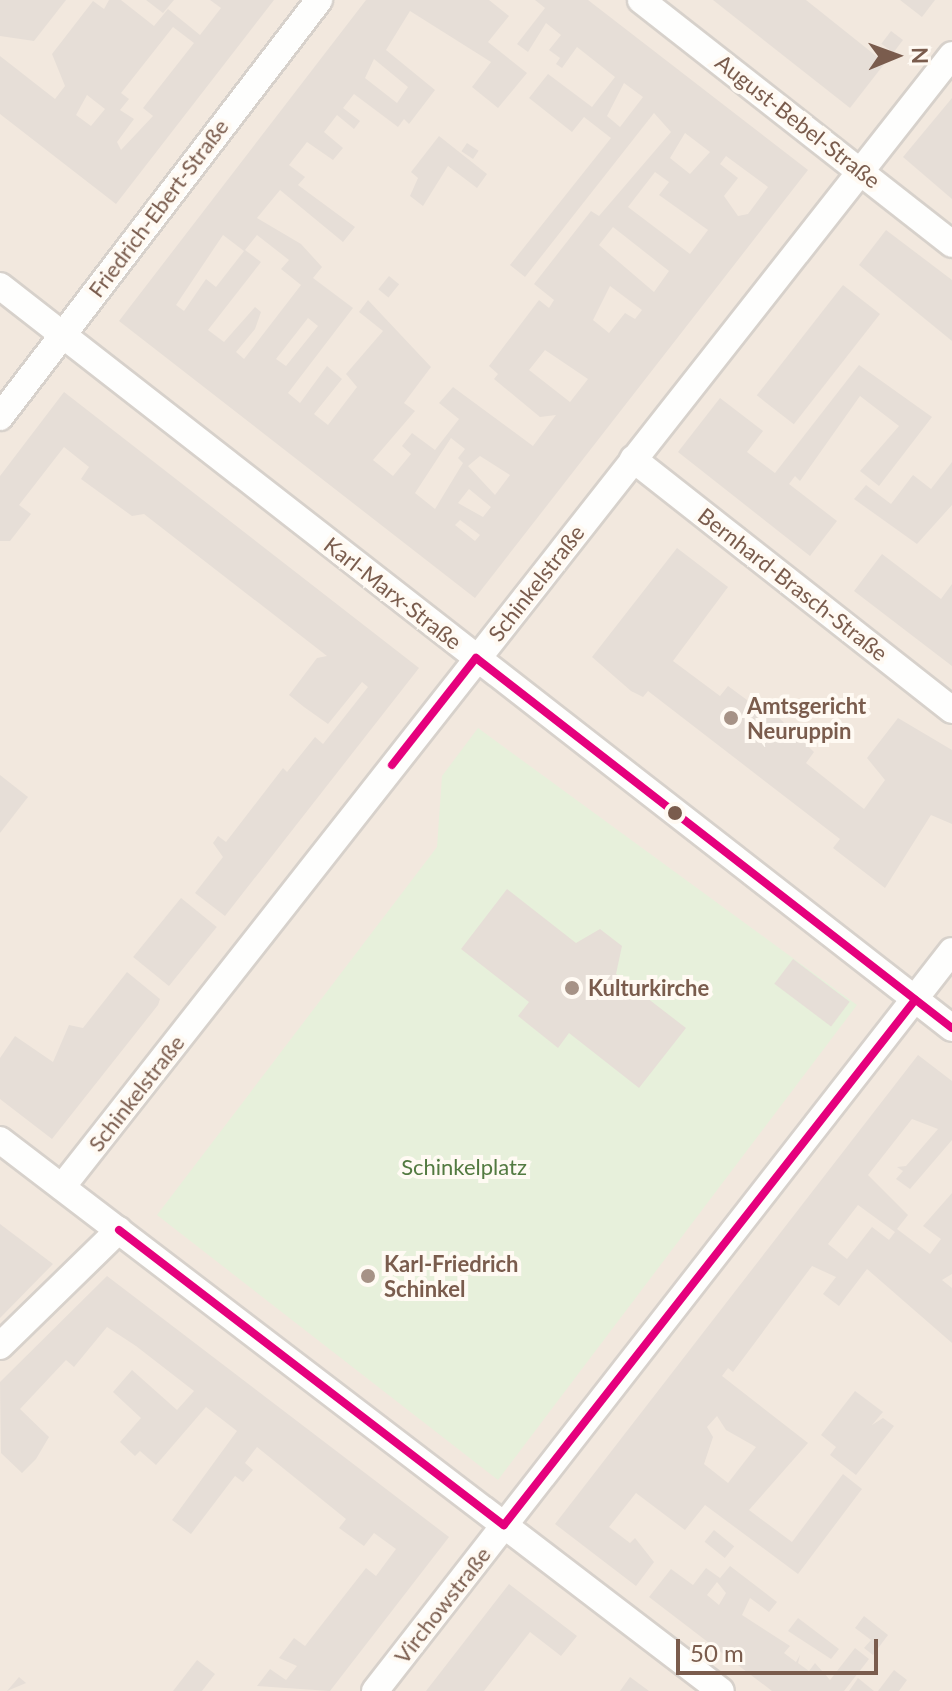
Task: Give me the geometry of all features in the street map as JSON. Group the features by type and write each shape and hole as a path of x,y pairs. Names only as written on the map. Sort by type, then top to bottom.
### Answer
{"street":[{"name":"Friedrich-Ebert-Straße","path":"0,417 319,0"},
{"name":"August-Bebel-Straße","path":"641,0 862,169 952,244"},
{"name":"Schinkelstraße","path":"62,1187 952,55"},
{"name":"Karl-Marx-Straße","path":"0,286 952,1028"},
{"name":"Bernhard-Brasch-Straße","path":"633,459 952,710"},
{"name":"Virchowstraße","path":"375,1691 952,951"},
{"path":"0,1140 721,1691"},
{"path":"0,1346 119,1230"}],"shaded area":[{"path":"0,0 952,0 952,1691 0,1691"}],"green space":[{"name":"Schinkelplatz","path":"478,728 857,1005 498,1480 157,1215 437,847 442,776"}],"building":[{"path":"0,0 66,0 34,41 0,36"},
{"path":"109,0 121,0 154,26 168,9 200,35 221,8 210,0 274,0 116,204 0,114 0,56 55,99 65,86 52,54 93,1 104,9","holes":["173,27 194,43 143,108 153,116 121,150 117,142 134,119 120,110 129,99 121,93","87,95 105,109 91,126 76,115"]},
{"path":"146,0 174,0 163,13"},
{"path":"366,0 489,0 509,16 488,42 527,73 498,108 472,87 491,62 410,11 386,50 435,90 409,124 404,119 398,127 354,94 343,108 360,121 354,129 337,115 324,132 343,148 333,160 307,142 289,165 305,177 298,185 355,227 343,242 280,190 257,218 301,244 322,267 313,278 353,308 288,393 300,403 327,366 342,379 314,414 328,425 357,387 346,374 383,331 359,312 368,300 431,367 404,403 415,411 373,460 393,476 411,454 402,446 412,433 435,450 459,419 439,403 453,387 533,446 556,415 540,417 494,379 498,374 489,366 539,300 549,308 554,300 534,284 591,211 599,216 671,132 654,113 525,277 510,265 611,138 584,117 572,132 529,98 548,74 592,107 615,77 577,47 562,68 556,64 560,58 549,50 561,35 546,23 528,52 517,44 545,8 535,0 588,0 808,170 475,598 119,321","holes":["374,59 408,87 397,103 365,78","624,83 643,97 620,127 607,116","685,133 710,152 690,174 670,158","726,156 768,187 748,214 738,216 724,196 738,178 720,164","655,172 669,182 659,195 708,230 690,254 628,207","613,227 669,271 654,292 599,245","223,235 244,251 216,287 206,279 184,311 176,305","257,235 289,260 281,269 301,285 244,359 236,352 255,329 261,312 255,307 224,342 208,330 261,262 245,250","610,286 642,310 635,319 625,313 609,333 593,320","308,318 318,326 286,366 276,359","545,350 588,379 570,402 529,370","451,438 465,449 458,458 463,463 435,509 415,493","480,456 510,475 495,495 468,466","469,489 491,507 483,517 458,503","460,520 480,535 475,541 455,525"]},
{"path":"713,0 806,0 885,63 850,108"},
{"path":"900,0 935,0 922,17"},
{"path":"891,31 903,40 893,53 881,44"},
{"path":"952,98 952,199 903,157"},
{"path":"439,136 487,174 477,188 448,166 423,206 410,196 418,178 411,172"},
{"path":"467,143 479,151 473,159 461,151"},
{"path":"886,230 952,280 952,341 859,265"},
{"path":"389,276 399,284 388,297 378,289"},
{"path":"843,285 880,314 794,424 757,395"},
{"path":"859,365 932,417 879,486 860,471 899,426 860,396 800,481 795,476 789,484 837,521 810,556 678,452 720,398 763,431 747,452 775,473"},
{"path":"64,392 419,668 225,916 195,893 223,857 213,843 218,836 226,842 283,768 287,772 315,737 323,744 368,687 362,682 328,724 304,707 289,695 317,658 327,656 144,514 132,516 81,479 89,467 64,447 19,505 31,514 10,541 0,541 0,476"},
{"path":"952,462 952,505 917,544 854,499 866,485 891,504 913,475 931,489"},
{"name":"Amtsgericht Neuruppin","path":"677,548 728,587 673,661 720,696 728,686 770,717 774,713 814,752 806,763 864,809 885,780 867,758 898,718 952,750 952,824 931,815 885,888 833,848 840,839 648,691 643,697 631,691 592,657"},
{"path":"882,554 941,599 952,584 952,666 854,591"},
{"path":"0,775 28,797 0,833"},
{"name":"Kulturkirche","path":"507,889 576,943 600,929 622,946 616,974 686,1028 639,1088 569,1033 558,1048 518,1016 529,1002 461,949"},
{"path":"181,898 217,927 169,986 133,957"},
{"path":"793,959 850,1002 831,1026 774,984"},
{"path":"127,972 160,999 158,1005 52,1139 0,1099 0,1058 15,1036 53,1062 69,1025 83,1028"},
{"path":"918,1055 952,1081 952,1140 910,1189 896,1179 903,1171 897,1167 906,1166 938,1129 912,1119 868,1175 908,1215 897,1229 930,1254 941,1239 923,1226 952,1193 952,1274 942,1280 952,1288 952,1343 867,1269 839,1306 823,1294 836,1277 812,1266 733,1372 728,1368 722,1376 808,1443 749,1510 792,1542 843,1474 862,1489 798,1574 705,1505 685,1530 636,1493 609,1527 630,1543 635,1538 654,1562 636,1586 555,1524","holes":["858,1205 895,1232 889,1240 872,1227 847,1259 828,1244","717,1416 726,1430 756,1447 728,1483 704,1464 713,1437 707,1427"]},
{"path":"0,1224 53,1264 0,1318"},
{"path":"107,1276 449,1537 330,1691 257,1686 270,1669 286,1680 297,1666 279,1658 294,1638 305,1646 366,1568 376,1576 396,1549 374,1533 364,1546 339,1528 346,1519 257,1447 245,1463 253,1470 243,1482 235,1476 191,1534 172,1520 237,1431 206,1407 156,1465 140,1451 135,1456 120,1442 141,1418 113,1392 132,1370 177,1410 194,1391 136,1346 107,1327 74,1367 66,1360 20,1409 49,1437 36,1459 22,1473 1,1453 0,1382"},
{"path":"855,1391 883,1412 872,1425 883,1418 894,1426 856,1475 830,1455 836,1447 821,1435"},
{"path":"714,1530 734,1546 725,1558 705,1542"},
{"path":"730,1566 777,1602 769,1612 750,1598 742,1615 790,1646 784,1653 796,1662 800,1655 798,1663 809,1671 815,1663 830,1680 855,1648 869,1659 844,1691 772,1691 649,1597 671,1569 693,1585 706,1568 720,1578","holes":["717,1582 726,1593 719,1605 707,1595"]},
{"path":"509,1584 577,1636 561,1656 530,1632 484,1691 426,1691"},
{"path":"864,1616 888,1635 873,1655 864,1648 871,1640 855,1628"},
{"path":"798,1618 839,1649 831,1659 788,1631"},
{"path":"197,1660 215,1674 202,1691 173,1691"},
{"path":"894,1670 907,1680 899,1691 878,1691"},
{"path":"19,1677 26,1683 7,1691"},
{"path":"630,1677 649,1691 620,1691"},
{"path":"858,1678 874,1691 849,1691"}],"transit line":[{"path":"392,765 476,658 952,1028"},
{"path":"119,1230 504,1525 915,1000"}],"place":[{"name":"Amtsgericht Neuruppin","path":"731,718"},
{"name":"Kulturkirche","path":"572,988"},
{"name":"Karl-Friedrich Schinkel","path":"368,1276"}]}
